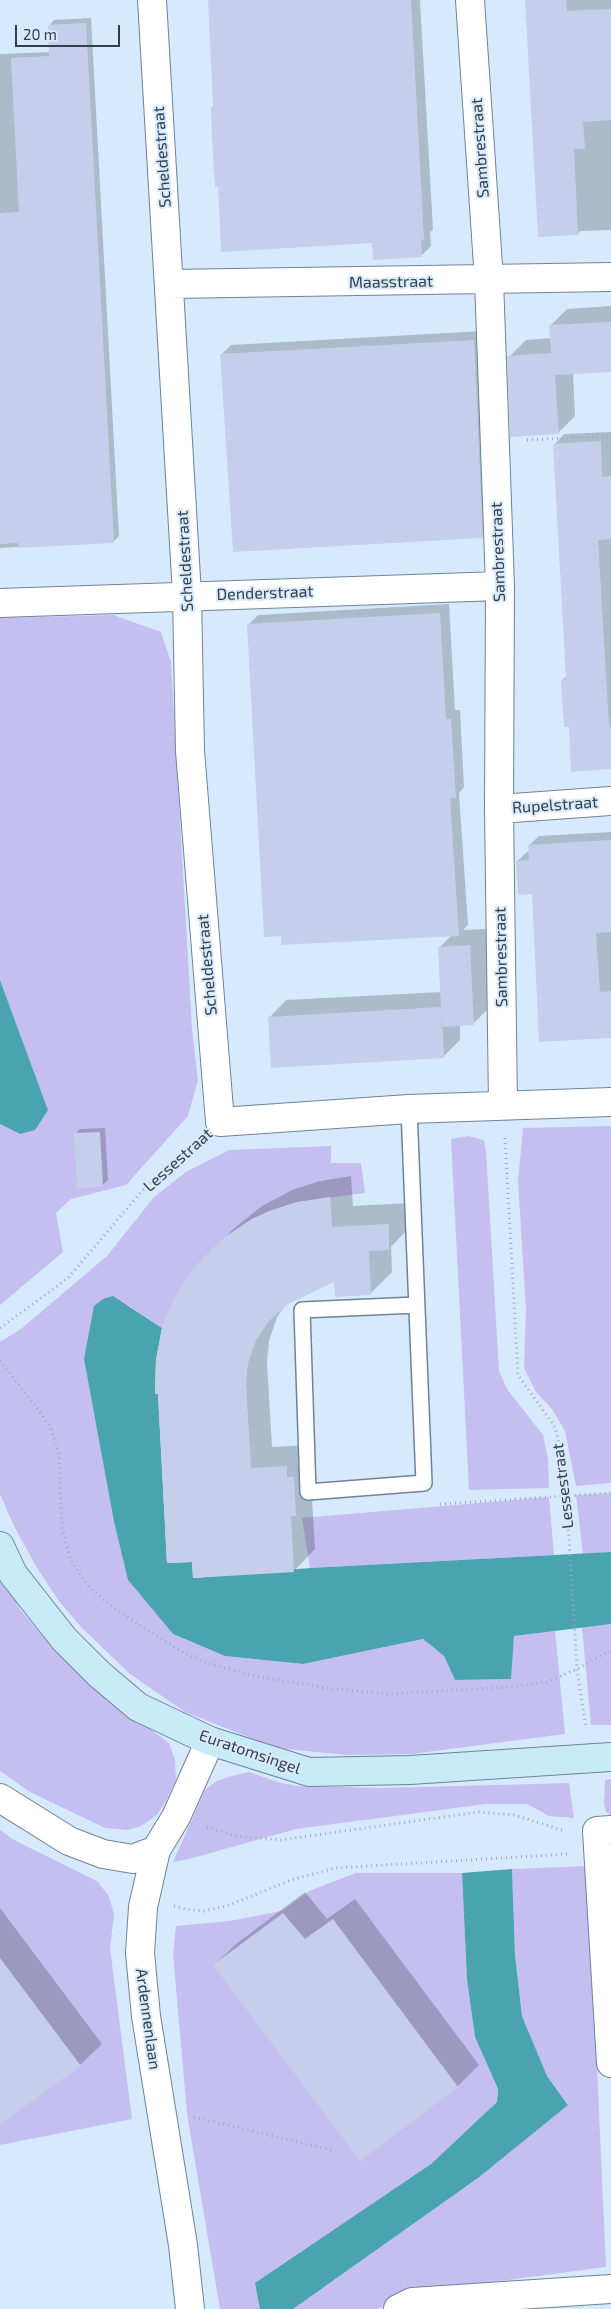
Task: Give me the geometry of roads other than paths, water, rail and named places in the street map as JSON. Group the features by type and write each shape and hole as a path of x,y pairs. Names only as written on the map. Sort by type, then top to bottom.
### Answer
{"street":[{"name":"Scheldestraat","path":"152,0 187,595 190,751 220,1122"},
{"name":"Sambrestraat","path":"470,0 489,280 500,586 499,809 503,1105"},
{"name":"Maasstraat","path":"170,284 611,277"},
{"name":"Denderstraat","path":"0,602 500,586"},
{"name":"Rupelstraat","path":"499,809 611,801"},
{"name":"Lessestraat","path":"220,1122 409,1109 611,1102"},
{"name":"Euratomsingel","path":"0,1546 13,1574 64,1639 99,1674 138,1707 210,1741 309,1772 410,1770 601,1757"},
{"name":"Ardennenlaan","path":"190,2309 183,2245 146,2016 140,1953 146,1895 156,1850 176,1818 210,1741"},
{"path":"0,1798 69,1841 103,1854 133,1859 156,1850"},
{"path":"602,1837 611,2063"},
{"path":"398,2309 412,2302 611,2289"}],"lane":[{"path":"409,1109 424,1483 308,1492 302,1310 416,1304"}],"water":[{"path":"0,980 48,1110 35,1130 20,1134 0,1124"},
{"path":"113,1296 162,1328 156,1360 155,1394 158,1394 167,1563 192,1562 193,1578 310,1568 611,1552 611,1624 514,1636 511,1679 455,1680 444,1656 423,1639 303,1664 225,1656 173,1634 128,1580 114,1522 84,1359 94,1306 103,1299"},
{"path":"512,1869 515,1955 522,2016 547,2076 568,2105 478,2178 293,2309 260,2309 255,2283 431,2164 497,2102 498,2089 475,2037 467,1980 462,1873"}]}
